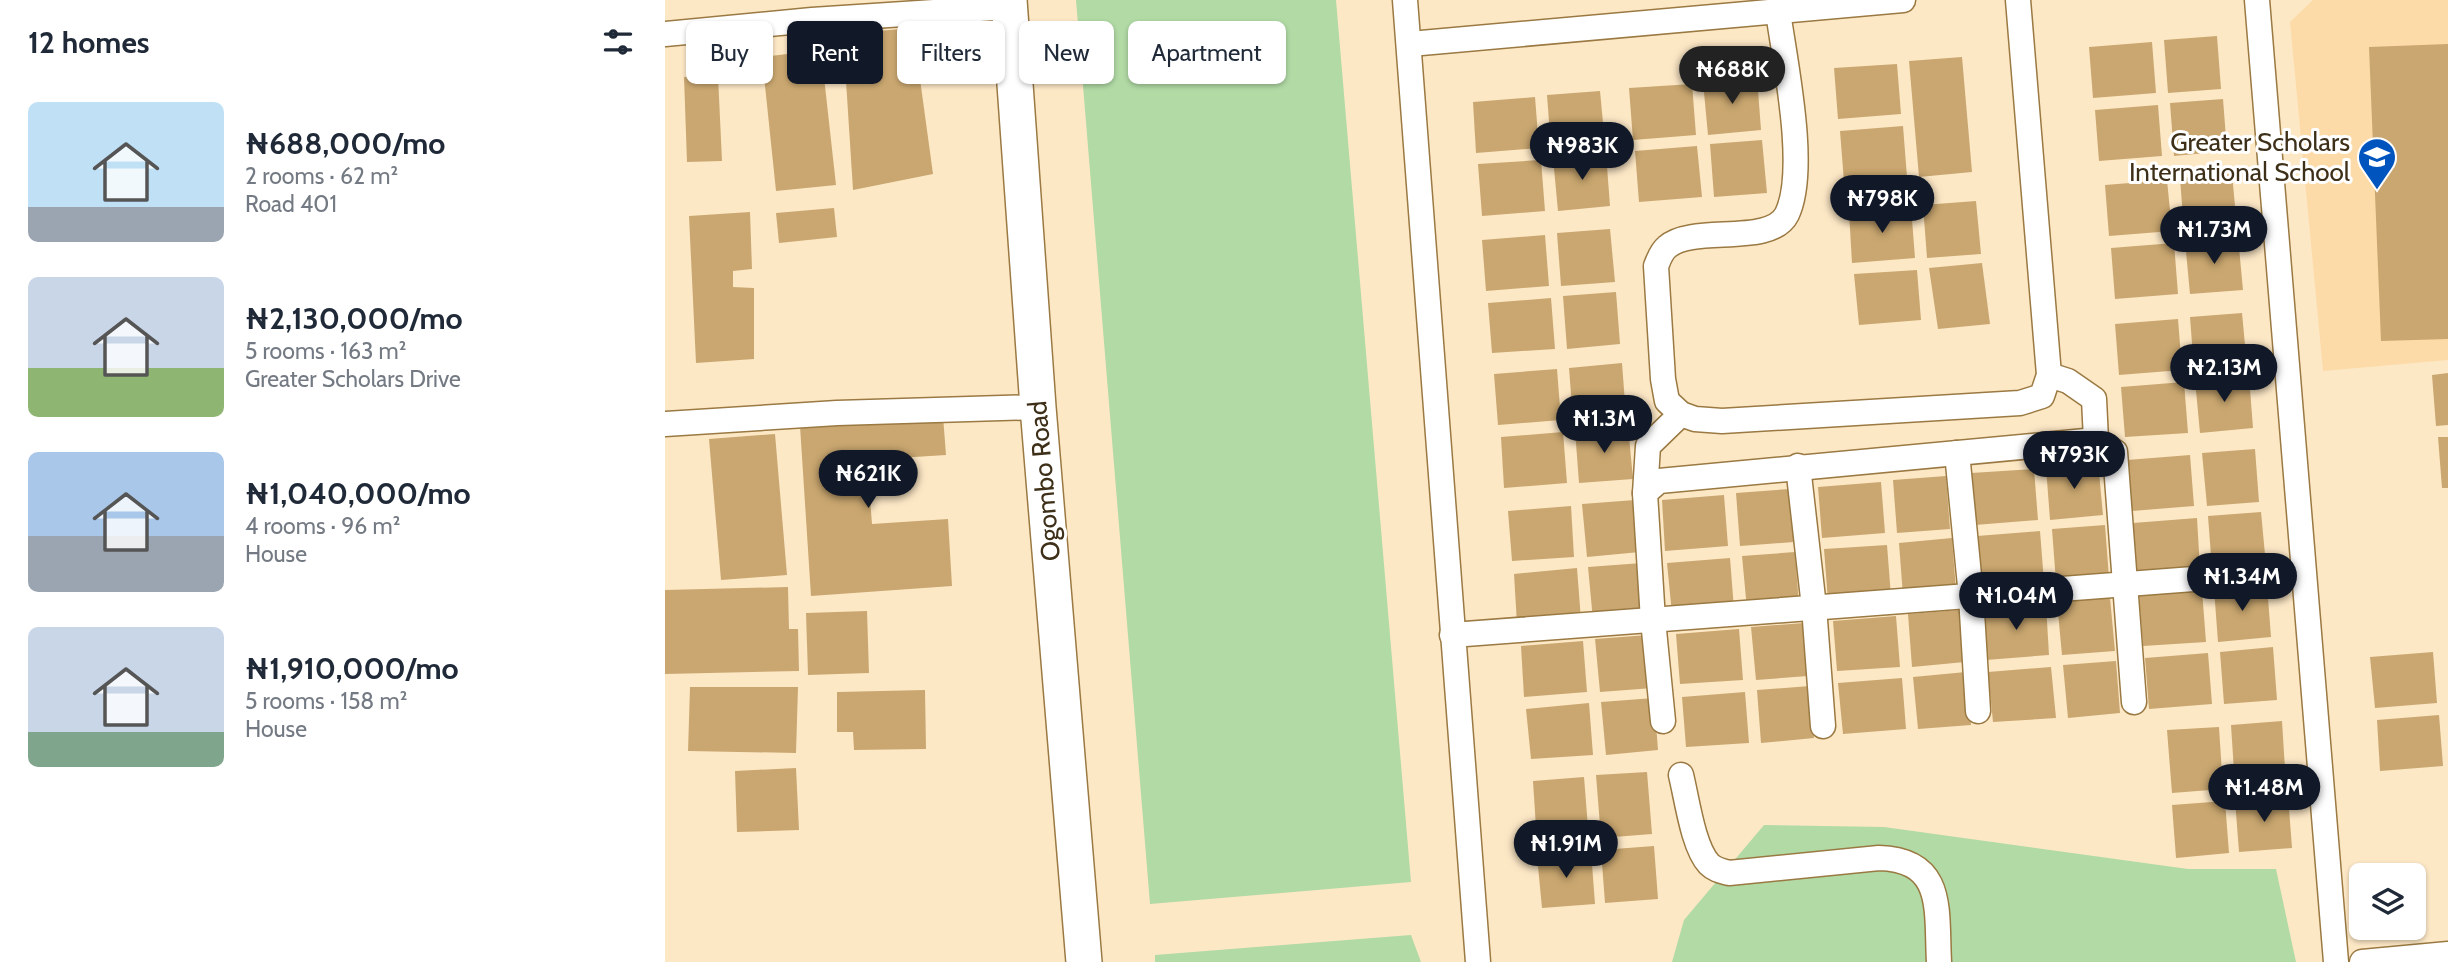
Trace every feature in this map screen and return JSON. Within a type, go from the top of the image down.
[{"type":"main road","name":"Ogombo Road","points":[[1010,4],[1038,407],[1084,962]]},
{"type":"street","points":[[1405,0],[1478,962]]},
{"type":"street","points":[[1410,44],[1654,10],[1778,12],[1903,0]]},
{"type":"street","points":[[1778,12],[1797,155],[1793,196],[1786,216],[1778,225],[1761,230],[1682,239],[1668,245],[1661,253],[1656,266],[1663,379],[1667,401],[1681,414],[1695,419],[1722,421],[2020,402],[2042,396],[2049,375],[2018,0]]},
{"type":"street","points":[[2257,0],[2336,962]]},
{"type":"street","points":[[665,34],[1010,4]]},
{"type":"street","points":[[2049,375],[2068,381],[2094,399],[2096,439]]},
{"type":"street","points":[[665,424],[837,413],[1038,407]]},
{"type":"street","points":[[1663,721],[1645,493],[1648,446],[1681,414]]},
{"type":"street","points":[[1645,493],[1660,481],[2096,439],[2115,452],[2134,702]]},
{"type":"street","points":[[1957,453],[1971,596],[1978,711]]},
{"type":"street","points":[[1798,466],[1814,607],[1823,726]]},
{"type":"street","points":[[1452,635],[2233,576]]},
{"type":"street","points":[[1681,775],[1697,842],[1710,865],[1718,870],[1729,873],[1879,858],[1896,859],[1919,868],[1931,885],[1936,908],[1939,962]]},
{"type":"street","points":[[2362,962],[2448,954]]},
{"type":"shaded area","name":"Greater Scholars International School","points":[[2313,0],[2448,0],[2448,360],[2323,371],[2290,22]]},
{"type":"green space","points":[[1076,0],[1336,0],[1411,882],[1150,904],[1083,84],[1114,84],[1114,21],[1078,21]]},
{"type":"green space","points":[[1764,825],[1884,827],[2188,869],[2276,869],[2296,962],[1672,962],[1684,920]]},
{"type":"green space","points":[[1411,935],[1421,962],[1155,962],[1155,955]]},
{"type":"building","points":[[897,29],[897,84],[921,84],[933,174],[853,190],[846,84],[883,84],[883,31]]},
{"type":"building","points":[[2217,36],[2221,89],[2168,93],[2164,40]]},
{"type":"building","points":[[2152,42],[2156,93],[2093,98],[2089,47]]},
{"type":"building","points":[[2448,44],[2448,339],[2381,341],[2369,47]]},
{"type":"building","points":[[787,54],[787,84],[825,84],[836,185],[776,191],[765,84],[773,84],[773,56]]},
{"type":"building","points":[[1962,57],[1972,172],[1919,177],[1909,61]]},
{"type":"building","points":[[1897,64],[1901,114],[1838,119],[1834,68]]},
{"type":"building","points":[[684,77],[686,84],[718,84],[722,161],[687,162]]},
{"type":"building","points":[[1757,77],[1761,130],[1708,135],[1703,82]]},
{"type":"building","points":[[1692,84],[1696,135],[1633,140],[1629,88]]},
{"type":"building","points":[[1600,91],[1605,144],[1551,148],[1547,95]]},
{"type":"building","points":[[1535,97],[1539,148],[1476,153],[1473,102]]},
{"type":"building","points":[[2223,99],[2227,151],[2174,156],[2170,103]]},
{"type":"building","points":[[2158,105],[2162,156],[2099,161],[2095,110]]},
{"type":"building","points":[[1903,126],[1907,177],[1844,182],[1840,131]]},
{"type":"building","points":[[1762,140],[1767,193],[1714,197],[1710,144]]},
{"type":"building","points":[[1697,146],[1702,197],[1639,202],[1635,151]]},
{"type":"building","points":[[1606,153],[1610,206],[1558,211],[1553,158]]},
{"type":"building","points":[[1541,160],[1545,211],[1482,216],[1478,164]]},
{"type":"building","points":[[2232,174],[2237,227],[2184,231],[2180,178]]},
{"type":"building","points":[[2167,180],[2172,231],[2109,236],[2105,185]]},
{"type":"building","points":[[1976,201],[1981,254],[1927,258],[1923,205]]},
{"type":"building","points":[[1911,207],[1915,258],[1852,263],[1849,212]]},
{"type":"building","points":[[834,208],[837,237],[779,243],[776,213]]},
{"type":"building","points":[[750,212],[752,269],[733,271],[733,287],[754,288],[754,359],[696,363],[689,216]]},
{"type":"building","points":[[1610,229],[1615,282],[1561,286],[1557,233]]},
{"type":"building","points":[[1545,235],[1549,286],[1486,291],[1482,240]]},
{"type":"building","points":[[2238,237],[2243,290],[2190,294],[2185,241]]},
{"type":"building","points":[[2174,243],[2178,294],[2115,299],[2111,248]]},
{"type":"building","points":[[1982,263],[1990,324],[1938,329],[1929,268]]},
{"type":"building","points":[[1917,270],[1921,320],[1859,325],[1854,274]]},
{"type":"building","points":[[1616,292],[1620,344],[1567,349],[1563,296]]},
{"type":"building","points":[[1551,298],[1555,349],[1492,353],[1488,303]]},
{"type":"building","points":[[2242,313],[2247,366],[2194,370],[2190,317]]},
{"type":"building","points":[[2178,319],[2182,370],[2119,375],[2115,324]]},
{"type":"building","points":[[1622,363],[1626,416],[1573,420],[1569,368]]},
{"type":"building","points":[[1557,369],[1561,420],[1498,425],[1494,374]]},
{"type":"building","points":[[2448,373],[2448,425],[2436,426],[2432,375]]},
{"type":"building","points":[[2249,376],[2253,428],[2200,433],[2195,380]]},
{"type":"building","points":[[2184,382],[2188,433],[2125,437],[2121,387]]},
{"type":"building","points":[[943,416],[946,455],[867,460],[872,524],[948,519],[952,586],[811,596],[800,426]]},
{"type":"building","points":[[1628,426],[1633,479],[1579,483],[1575,430]]},
{"type":"building","points":[[1563,432],[1567,483],[1504,488],[1501,437]]},
{"type":"building","points":[[775,434],[787,575],[721,580],[709,439]]},
{"type":"building","points":[[2438,437],[2448,437],[2448,488],[2442,488]]},
{"type":"building","points":[[2255,449],[2259,502],[2207,506],[2202,453]]},
{"type":"building","points":[[2190,455],[2194,506],[2132,511],[2127,460]]},
{"type":"building","points":[[2098,462],[2103,515],[2050,520],[2046,467]]},
{"type":"building","points":[[2034,469],[2038,520],[1975,525],[1971,473]]},
{"type":"building","points":[[1946,476],[1950,529],[1897,533],[1893,480]]},
{"type":"building","points":[[1881,482],[1885,533],[1822,538],[1818,487]]},
{"type":"building","points":[[1789,489],[1794,542],[1740,546],[1736,493]]},
{"type":"building","points":[[1724,495],[1728,546],[1665,551],[1662,500]]},
{"type":"building","points":[[1635,500],[1640,552],[1587,557],[1582,504]]},
{"type":"building","points":[[1571,506],[1574,557],[1512,561],[1508,511]]},
{"type":"building","points":[[2261,512],[2266,565],[2212,569],[2208,516]]},
{"type":"building","points":[[2197,518],[2200,569],[2137,574],[2133,523]]},
{"type":"building","points":[[2105,525],[2109,578],[2056,582],[2052,529]]},
{"type":"building","points":[[2040,531],[2044,582],[1981,587],[1977,536]]},
{"type":"building","points":[[1952,538],[1956,591],[1903,596],[1899,543]]},
{"type":"building","points":[[1887,545],[1891,596],[1828,601],[1824,549]]},
{"type":"building","points":[[1795,552],[1799,605],[1747,609],[1742,556]]},
{"type":"building","points":[[1730,558],[1734,609],[1672,614],[1667,563]]},
{"type":"building","points":[[1642,563],[1646,615],[1593,620],[1588,567]]},
{"type":"building","points":[[1577,568],[1581,620],[1517,624],[1514,574]]},
{"type":"building","points":[[2267,585],[2271,637],[2218,642],[2214,589]]},
{"type":"building","points":[[788,587],[789,629],[798,629],[799,671],[665,674],[665,590]]},
{"type":"building","points":[[2202,590],[2206,642],[2143,646],[2139,596]]},
{"type":"building","points":[[2110,598],[2115,651],[2062,655],[2057,602]]},
{"type":"building","points":[[2046,604],[2049,655],[1986,660],[1983,609]]},
{"type":"building","points":[[1960,610],[1965,662],[1912,667],[1908,614]]},
{"type":"building","points":[[867,611],[869,673],[808,675],[806,613]]},
{"type":"building","points":[[1896,616],[1900,667],[1837,671],[1833,621]]},
{"type":"building","points":[[1804,623],[1808,676],[1756,680],[1751,627]]},
{"type":"building","points":[[1739,629],[1743,680],[1680,684],[1676,634]]},
{"type":"building","points":[[1648,635],[1653,688],[1600,692],[1595,639]]},
{"type":"building","points":[[1583,641],[1587,692],[1524,697],[1521,646]]},
{"type":"building","points":[[2273,647],[2277,700],[2224,704],[2220,652]]},
{"type":"building","points":[[2433,652],[2437,703],[2375,708],[2370,657]]},
{"type":"building","points":[[2208,653],[2212,704],[2149,709],[2145,658]]},
{"type":"building","points":[[2116,661],[2120,713],[2068,718],[2063,665]]},
{"type":"building","points":[[2051,667],[2056,718],[1993,722],[1988,672]]},
{"type":"building","points":[[1966,672],[1971,725],[1918,729],[1913,677]]},
{"type":"building","points":[[1902,678],[1906,729],[1843,734],[1838,683]]},
{"type":"building","points":[[1810,686],[1814,738],[1761,743],[1757,690]]},
{"type":"building","points":[[690,687],[798,687],[796,753],[688,751]]},
{"type":"building","points":[[925,690],[926,749],[854,750],[853,732],[837,732],[837,692]]},
{"type":"building","points":[[1745,692],[1749,743],[1686,747],[1682,697]]},
{"type":"building","points":[[1654,698],[1658,750],[1606,755],[1601,702]]},
{"type":"building","points":[[1589,703],[1593,755],[1531,759],[1526,709]]},
{"type":"building","points":[[2439,715],[2443,766],[2380,771],[2377,720]]},
{"type":"building","points":[[2282,721],[2286,784],[2235,787],[2231,725]]},
{"type":"building","points":[[2219,727],[2223,789],[2172,793],[2167,730]]},
{"type":"building","points":[[796,768],[799,830],[737,832],[735,771]]},
{"type":"building","points":[[1647,772],[1652,834],[1601,838],[1596,775]]},
{"type":"building","points":[[1584,777],[1589,840],[1537,843],[1533,781]]},
{"type":"building","points":[[2288,795],[2292,848],[2239,852],[2235,800]]},
{"type":"building","points":[[2225,801],[2229,853],[2176,858],[2172,805]]},
{"type":"building","points":[[1654,846],[1658,899],[1605,903],[1601,850]]},
{"type":"building","points":[[1591,851],[1595,904],[1542,908],[1537,856]]},
{"type":"place","name":"Greater Scholars International School","points":[[2377,191]]}]
